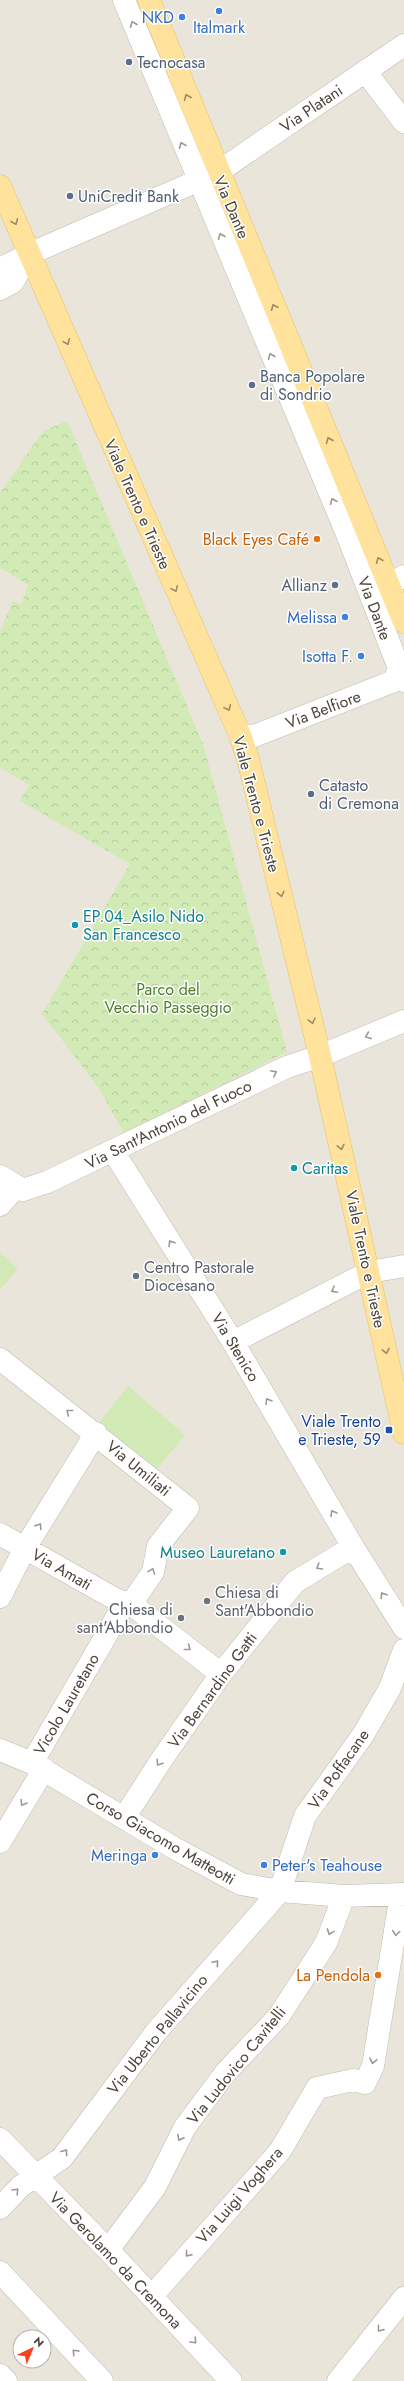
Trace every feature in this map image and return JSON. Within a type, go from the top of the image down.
[{"type":"main road","name":"Via Dante","points":[[149,0],[218,172],[353,497],[397,580],[404,622]]},
{"type":"main road","name":"Viale Trento e Trieste","points":[[0,186],[240,735],[248,759],[320,1056],[404,1433]]},
{"type":"street","name":"Via Dante","points":[[124,0],[197,181],[347,534],[402,675]]},
{"type":"street","name":"Via Platani","points":[[0,269],[29,254],[218,172],[404,46]]},
{"type":"street","points":[[365,72],[404,122]]},
{"type":"street","points":[[0,289],[12,282],[29,254]]},
{"type":"street","points":[[289,397],[318,413]]},
{"type":"street","points":[[347,534],[353,497]]},
{"type":"street","name":"Via Belfiore","points":[[240,735],[254,736],[394,681],[402,675]]},
{"type":"street","name":"Via Belfiore","points":[[248,759],[260,746],[397,692],[404,695]]},
{"type":"street","name":"Via Sant'Antonio del Fuoco","points":[[8,1181],[23,1190],[29,1188],[112,1151],[287,1067],[320,1056],[404,1022]]},
{"type":"street","name":"Via Stenico","points":[[112,1151],[233,1342],[353,1547]]},
{"type":"street","points":[[0,1206],[8,1181]]},
{"type":"street","points":[[233,1342],[368,1272],[404,1266]]},
{"type":"street","name":"Via Umiliati","points":[[0,1359],[96,1433],[188,1508],[158,1546],[153,1572],[128,1604]]},
{"type":"street","points":[[0,1597],[25,1548],[96,1433]]},
{"type":"street","name":"Via Amati","points":[[0,1534],[128,1604],[222,1674]]},
{"type":"street","points":[[353,1547],[404,1628]]},
{"type":"street","name":"Via Bernardino Gatti","points":[[124,1818],[162,1759],[222,1674],[295,1582],[353,1547]]},
{"type":"street","name":"Vicolo Lauretano","points":[[0,1842],[38,1766],[128,1604]]},
{"type":"street","name":"Via Poffacane","points":[[280,1891],[305,1816],[363,1735],[390,1688],[404,1650]]},
{"type":"street","name":"Corso Giacomo Matteotti","points":[[0,1750],[38,1766],[124,1818],[241,1884],[280,1891],[344,1896],[402,1894]]},
{"type":"street","name":"Via Uberto Pallavicino","points":[[0,2208],[21,2186],[62,2158],[156,2032],[280,1891]]},
{"type":"street","name":"Via Luigi Voghera","points":[[152,2296],[280,2151],[317,2088],[353,2080],[365,2083],[372,2066],[402,1894]]},
{"type":"street","name":"Via Ludovico Cavitelli","points":[[108,2250],[155,2187],[185,2127],[226,2072],[279,2016],[326,1943],[344,1896]]},
{"type":"street","name":"Via Gerolamo da Cremona","points":[[0,2140],[108,2250],[231,2381]]},
{"type":"street","points":[[0,2272],[102,2381]]},
{"type":"street","points":[[338,2381],[404,2298]]},
{"type":"street","points":[[0,2375],[6,2381]]},
{"type":"shaded area","points":[[0,0],[404,0],[404,2381],[0,2381]]},
{"type":"green space","name":"Parco del Vecchio Passeggio","points":[[67,421],[203,744],[287,1052],[124,1133],[98,1087],[42,1014],[130,864],[20,801],[29,785],[0,768],[0,631],[13,601],[21,605],[28,585],[0,568],[0,493],[43,431]]},
{"type":"green space","points":[[0,1252],[18,1269],[0,1290]]},
{"type":"green space","points":[[128,1386],[185,1435],[154,1472],[97,1425]]},
{"type":"place","name":"Italmark","points":[[219,11]]},
{"type":"place","name":"NKD","points":[[182,17]]},
{"type":"place","name":"Tecnocasa","points":[[129,62]]},
{"type":"place","name":"UniCredit Bank","points":[[70,196]]},
{"type":"place","name":"Banca Popolare di Sondrio","points":[[252,385]]},
{"type":"place","name":"Black Eyes Café","points":[[317,539]]},
{"type":"place","name":"Allianz","points":[[335,585]]},
{"type":"place","name":"Melissa","points":[[345,617]]},
{"type":"place","name":"Isotta F.","points":[[361,656]]},
{"type":"place","name":"Catasto di Cremona","points":[[311,794]]},
{"type":"place","name":"EP.04_Asilo Nido San Francesco","points":[[75,925]]},
{"type":"place","name":"Caritas","points":[[294,1168]]},
{"type":"place","name":"Centro Pastorale Diocesano","points":[[136,1276]]},
{"type":"place","name":"Viale Trento e Trieste, 59","points":[[389,1430]]},
{"type":"place","name":"Museo Lauretano","points":[[283,1552]]},
{"type":"place","name":"Chiesa di Sant'Abbondio","points":[[207,1601]]},
{"type":"place","name":"Chiesa di sant'Abbondio","points":[[181,1618]]},
{"type":"place","name":"Meringa","points":[[155,1855]]},
{"type":"place","name":"Peter's Teahouse","points":[[264,1865]]},
{"type":"place","name":"La Pendola","points":[[378,1975]]}]
